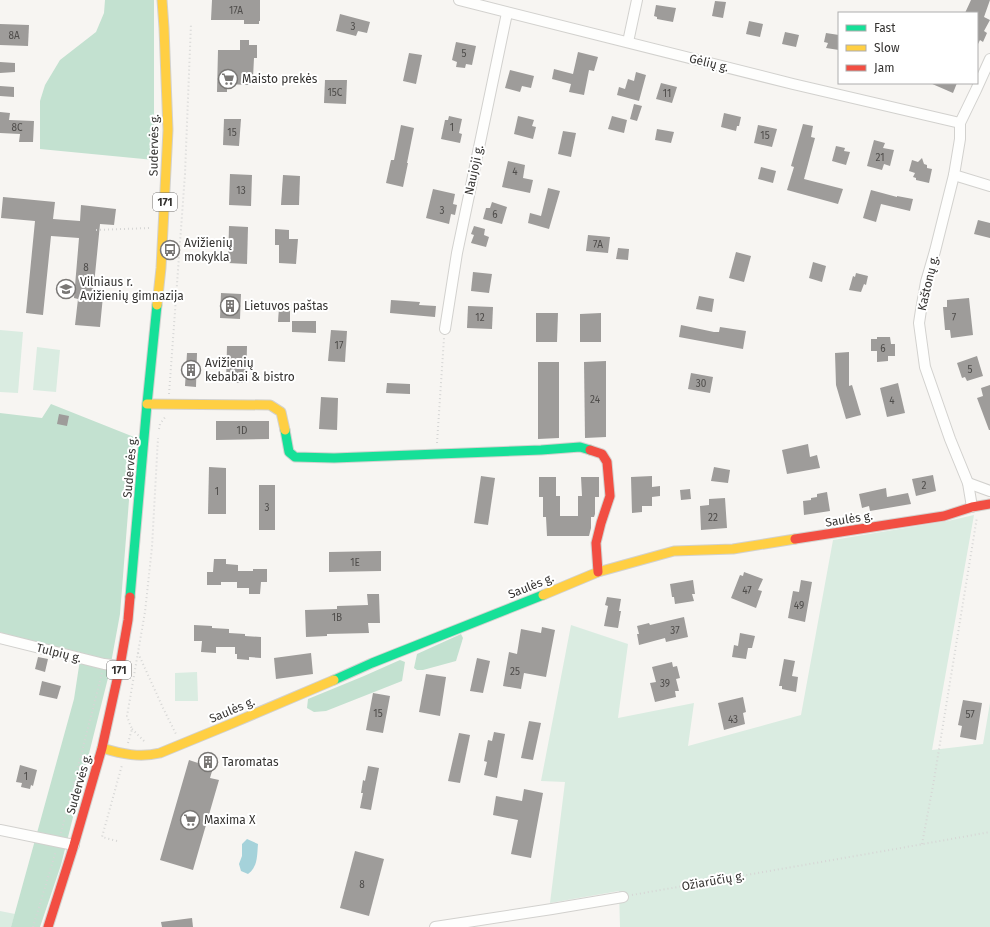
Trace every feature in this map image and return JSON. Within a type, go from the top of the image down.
[{"type":"street","name":"Sudervės g.","points":[[48,927],[102,748],[120,666],[130,606],[147,404],[161,268],[168,130],[162,0]]},
{"type":"street","name":"Gėlių g.","points":[[459,0],[785,82],[960,123]]},
{"type":"street","points":[[628,42],[637,0]]},
{"type":"street","name":"Naujoji g.","points":[[445,329],[456,253],[508,13]]},
{"type":"street","name":"Kaštonų g.","points":[[972,507],[968,483],[950,439],[925,367],[919,323],[926,282],[954,175],[960,139],[960,123],[990,59]]},
{"type":"street","points":[[954,175],[990,186]]},
{"type":"street","points":[[147,404],[270,405],[281,412],[289,452],[295,457],[334,458],[580,447],[602,454],[608,462],[610,496],[596,543],[598,572]]},
{"type":"street","points":[[968,483],[990,491]]},
{"type":"street","name":"Saulės g.","points":[[102,748],[137,756],[150,756],[160,753],[372,663],[598,572],[674,551],[733,549],[944,516],[972,507],[990,504]]},
{"type":"street","name":"Tulpių g.","points":[[0,638],[104,664],[120,666]]},
{"type":"street","points":[[0,830],[74,844]]},
{"type":"street","points":[[435,927],[623,897]]},
{"type":"path","points":[[96,230],[163,227]]},
{"type":"path","points":[[436,454],[445,329]]},
{"type":"path","points":[[922,844],[934,780],[977,517],[972,507]]},
{"type":"path","points":[[138,652],[181,744]]},
{"type":"path","points":[[33,927],[59,841],[104,664]]},
{"type":"path","points":[[132,730],[146,744]]},
{"type":"path","name":"Ožiarūčių g.","points":[[623,897],[990,832]]},
{"type":"green space","points":[[105,0],[154,0],[154,160],[40,149],[40,101],[45,85],[60,60],[96,32],[104,13]]},
{"type":"green space","points":[[0,330],[23,332],[18,393],[0,392]]},
{"type":"green space","points":[[37,347],[60,350],[56,392],[33,390]]},
{"type":"green space","points":[[51,404],[134,437],[120,614],[109,674],[61,865],[40,927],[11,927],[74,699],[81,653],[22,641],[0,632],[0,413],[42,418]]},
{"type":"green space","points":[[974,515],[932,750],[983,744],[990,703],[990,927],[620,927],[619,891],[550,903],[565,782],[541,781],[571,625],[628,644],[618,718],[694,703],[688,746],[801,715],[833,540],[948,521]]},
{"type":"green space","points":[[461,634],[463,638],[456,661],[423,670],[417,670],[414,668],[417,654]]},
{"type":"green space","points":[[400,660],[405,662],[402,681],[326,711],[314,712],[307,708],[308,699]]},
{"type":"green space","points":[[197,672],[198,701],[175,701],[175,673]]},
{"type":"green space","points":[[0,911],[15,914],[11,927],[0,927]]},
{"type":"water","points":[[247,839],[258,844],[254,868],[248,874],[241,871],[239,864],[242,856],[242,844]]},
{"type":"building","points":[[212,0],[260,0],[259,24],[244,24],[244,20],[211,20]]},
{"type":"building","points":[[971,0],[990,0],[984,17],[990,20],[984,31],[987,33],[983,42],[980,40],[978,44],[978,12],[965,12]]},
{"type":"building","points":[[715,1],[726,2],[723,18],[712,16]]},
{"type":"building","points":[[656,5],[676,8],[673,22],[657,19],[657,17],[654,16]]},
{"type":"building","points":[[340,14],[370,22],[367,33],[358,31],[356,36],[336,31]]},
{"type":"building","points":[[749,21],[763,24],[760,37],[746,34]]},
{"type":"building","points":[[0,24],[29,25],[28,46],[0,45]]},
{"type":"building","points":[[785,32],[799,35],[796,47],[782,44]]},
{"type":"building","points":[[826,33],[838,35],[838,50],[826,48],[828,43],[824,42]]},
{"type":"building","points":[[240,40],[249,40],[249,45],[257,45],[257,58],[254,58],[253,78],[249,78],[249,85],[227,84],[227,92],[217,92],[218,50],[240,50]]},
{"type":"building","points":[[456,42],[476,46],[472,65],[466,64],[465,68],[456,67],[457,62],[452,60]]},
{"type":"building","points":[[578,52],[598,57],[594,71],[589,70],[584,95],[569,92],[571,84],[552,79],[554,69],[573,74]]},
{"type":"building","points":[[409,53],[422,55],[416,84],[403,81]]},
{"type":"building","points":[[0,62],[15,63],[15,72],[0,73]]},
{"type":"building","points":[[510,70],[534,76],[531,88],[522,86],[520,92],[505,88]]},
{"type":"building","points":[[636,72],[646,75],[639,101],[617,95],[619,87],[625,89],[628,79],[634,81]]},
{"type":"building","points":[[325,80],[347,80],[346,104],[324,103]]},
{"type":"building","points":[[661,83],[677,87],[672,103],[656,99]]},
{"type":"building","points":[[932,84],[957,84],[953,93]]},
{"type":"building","points":[[0,86],[14,87],[14,97],[0,96]]},
{"type":"building","points":[[634,104],[642,106],[637,121],[630,119]]},
{"type":"building","points":[[0,112],[10,113],[9,120],[34,121],[33,142],[19,142],[20,134],[0,133]]},
{"type":"building","points":[[724,113],[741,117],[736,131],[721,127]]},
{"type":"building","points":[[449,116],[462,119],[459,133],[462,134],[460,143],[441,139],[445,120],[448,120]]},
{"type":"building","points":[[518,116],[534,120],[532,126],[536,127],[533,139],[514,134]]},
{"type":"building","points":[[612,116],[627,120],[624,133],[608,129]]},
{"type":"building","points":[[224,119],[241,119],[239,146],[223,145]]},
{"type":"building","points":[[803,124],[813,126],[811,137],[815,138],[804,179],[843,189],[838,204],[787,190],[794,167],[791,166]]},
{"type":"building","points":[[401,125],[414,128],[403,187],[386,183],[391,160],[394,160]]},
{"type":"building","points":[[758,125],[777,129],[772,147],[754,143]]},
{"type":"building","points":[[657,129],[674,132],[671,143],[655,140]]},
{"type":"building","points":[[563,131],[576,133],[571,157],[558,154]]},
{"type":"building","points":[[874,140],[885,143],[883,148],[894,150],[890,166],[884,164],[882,170],[867,166]]},
{"type":"building","points":[[836,146],[845,148],[844,151],[850,152],[846,165],[832,161]]},
{"type":"building","points":[[922,158],[924,164],[927,165],[927,168],[932,169],[929,183],[916,180],[916,178],[913,177],[915,173],[909,171],[912,160],[918,162]]},
{"type":"building","points":[[508,161],[525,165],[523,178],[533,180],[530,193],[502,187]]},
{"type":"building","points":[[761,167],[776,171],[773,183],[758,179]]},
{"type":"building","points":[[230,174],[252,175],[251,206],[229,205]]},
{"type":"building","points":[[283,175],[300,176],[299,205],[281,205]]},
{"type":"building","points":[[548,188],[560,191],[549,229],[528,223],[530,213],[541,216]]},
{"type":"building","points":[[433,189],[455,194],[453,204],[457,205],[455,215],[451,214],[449,224],[426,218]]},
{"type":"building","points":[[871,190],[897,197],[913,199],[910,211],[881,204],[876,222],[863,218]]},
{"type":"building","points":[[3,197],[55,202],[53,219],[80,221],[81,205],[116,209],[114,225],[100,224],[93,295],[103,296],[100,327],[75,325],[78,299],[74,298],[79,238],[51,236],[43,315],[26,313],[35,221],[1,218]]},
{"type":"building","points":[[492,202],[507,207],[502,224],[483,219],[486,208],[490,208]]},
{"type":"building","points":[[978,220],[990,223],[990,238],[974,234]]},
{"type":"building","points":[[229,226],[248,227],[247,264],[228,263]]},
{"type":"building","points":[[474,226],[485,229],[484,235],[489,237],[486,247],[471,243],[474,235],[471,234]]},
{"type":"building","points":[[275,229],[289,230],[289,239],[298,239],[296,264],[279,263],[279,245],[275,245]]},
{"type":"building","points":[[588,235],[610,237],[608,253],[586,251]]},
{"type":"building","points":[[618,248],[629,249],[628,260],[616,259]]},
{"type":"building","points":[[736,252],[751,256],[744,282],[729,278]]},
{"type":"building","points":[[813,262],[826,266],[822,282],[809,278]]},
{"type":"building","points":[[473,272],[492,274],[489,293],[471,291]]},
{"type":"building","points":[[856,273],[868,276],[866,285],[864,284],[861,292],[849,290],[853,276],[855,277]]},
{"type":"building","name":"Lietuvos paštas","points":[[221,293],[241,294],[240,319],[220,318]]},
{"type":"building","points":[[699,296],[714,299],[712,312],[696,309]]},
{"type":"building","points":[[969,298],[973,335],[951,338],[950,330],[945,330],[943,307],[947,307],[947,300]]},
{"type":"building","points":[[391,300],[420,302],[419,305],[436,306],[435,317],[390,313]]},
{"type":"building","points":[[468,306],[493,307],[492,329],[467,328]]},
{"type":"building","points":[[279,307],[290,307],[290,322],[278,322]]},
{"type":"building","points":[[536,313],[558,313],[557,342],[536,342]]},
{"type":"building","points":[[601,313],[601,342],[580,342],[580,314]]},
{"type":"building","points":[[292,321],[316,321],[316,333],[292,332]]},
{"type":"building","points":[[681,325],[714,332],[719,332],[720,327],[746,331],[743,349],[679,337]]},
{"type":"building","points":[[331,330],[347,331],[345,362],[328,361]]},
{"type":"building","points":[[877,337],[890,337],[891,344],[895,344],[895,356],[888,356],[888,361],[877,362],[877,351],[871,351],[871,339],[877,339]]},
{"type":"building","points":[[227,346],[247,346],[246,383],[226,383]]},
{"type":"building","points":[[849,352],[849,386],[852,385],[861,415],[846,419],[836,385],[835,353]]},
{"type":"building","name":"Avižienių kebabai & bistro","points":[[187,353],[197,353],[196,387],[185,386]]},
{"type":"building","points":[[977,356],[983,376],[967,381],[965,377],[962,378],[957,363]]},
{"type":"building","points":[[606,361],[606,437],[585,438],[584,362]]},
{"type":"building","points":[[538,362],[559,362],[559,438],[538,439]]},
{"type":"building","points":[[691,373],[713,377],[710,393],[688,389]]},
{"type":"building","points":[[387,383],[410,384],[410,394],[386,393]]},
{"type":"building","points":[[898,383],[905,413],[887,417],[880,388]]},
{"type":"building","points":[[990,385],[989,430],[977,398],[983,396],[981,388]]},
{"type":"building","points":[[321,397],[338,398],[337,430],[319,429]]},
{"type":"building","points":[[59,414],[69,416],[67,426],[57,424]]},
{"type":"building","points":[[216,421],[269,421],[269,439],[216,440]]},
{"type":"building","points":[[808,444],[810,457],[817,455],[820,468],[787,474],[782,450]]},
{"type":"building","points":[[209,467],[226,468],[226,514],[208,514]]},
{"type":"building","points":[[714,467],[730,470],[728,483],[711,481]]},
{"type":"building","points":[[933,475],[936,491],[916,496],[912,479]]},
{"type":"building","points":[[481,476],[495,478],[488,525],[474,523]]},
{"type":"building","points":[[652,476],[652,487],[660,486],[660,496],[652,497],[652,506],[642,506],[642,512],[632,513],[631,477]]},
{"type":"building","points":[[539,477],[556,477],[556,496],[560,496],[560,516],[578,516],[578,496],[582,496],[581,477],[599,477],[599,497],[595,497],[595,514],[594,517],[591,517],[589,536],[547,536],[546,517],[543,517],[543,497],[539,497]]},
{"type":"building","points":[[259,485],[275,485],[275,530],[259,530]]},
{"type":"building","points":[[886,488],[887,497],[908,493],[911,504],[870,511],[869,506],[862,508],[859,494]]},
{"type":"building","points":[[690,489],[691,499],[681,500],[680,490]]},
{"type":"building","points":[[827,492],[830,511],[804,515],[803,501],[811,500],[811,498],[817,497],[817,494]]},
{"type":"building","points":[[725,498],[727,528],[701,530],[700,506],[709,505],[709,499]]},
{"type":"building","points":[[381,551],[381,571],[329,572],[329,552]]},
{"type":"building","points":[[214,559],[226,559],[226,564],[238,565],[238,571],[267,569],[267,582],[261,582],[260,594],[249,594],[249,588],[237,588],[237,582],[221,582],[221,585],[207,585],[207,572],[213,572]]},
{"type":"building","points":[[744,572],[763,579],[758,590],[762,591],[756,608],[731,598],[740,575],[743,576]]},
{"type":"building","points":[[693,580],[695,594],[692,594],[694,601],[675,604],[674,597],[672,597],[670,584]]},
{"type":"building","points":[[801,580],[812,582],[805,622],[788,618],[793,591],[799,592]]},
{"type":"building","points":[[367,594],[379,594],[380,623],[368,623],[369,633],[327,634],[327,636],[306,637],[305,610],[337,609],[337,606],[368,605]]},
{"type":"building","points":[[607,597],[621,599],[619,611],[621,611],[618,628],[604,626],[608,606],[605,605]]},
{"type":"building","points":[[684,617],[688,637],[666,642],[665,638],[639,645],[637,626],[649,623],[650,625]]},
{"type":"building","points":[[194,625],[229,629],[229,633],[261,637],[261,658],[249,657],[249,660],[237,659],[235,647],[216,647],[216,653],[201,652],[202,641],[194,641]]},
{"type":"building","points":[[542,627],[555,630],[546,677],[524,673],[521,689],[503,686],[509,652],[517,654],[521,629],[541,633]]},
{"type":"building","points":[[740,633],[755,636],[752,648],[748,648],[746,659],[732,657],[734,645],[738,646]]},
{"type":"building","points":[[311,653],[313,674],[276,679],[274,658]]},
{"type":"building","points":[[38,657],[48,659],[45,672],[35,669]]},
{"type":"building","points":[[477,658],[490,661],[483,693],[470,691]]},
{"type":"building","points":[[784,659],[795,661],[792,676],[798,677],[796,692],[782,689],[782,686],[779,686]]},
{"type":"building","points":[[672,662],[673,667],[677,666],[680,678],[676,679],[679,691],[675,691],[676,697],[655,702],[650,683],[656,682],[652,667]]},
{"type":"building","points":[[426,674],[446,677],[440,716],[419,712]]},
{"type":"building","points":[[42,681],[61,686],[57,699],[39,695]]},
{"type":"building","points":[[373,693],[390,696],[383,733],[366,730]]},
{"type":"building","points":[[743,697],[746,712],[743,713],[745,724],[724,730],[718,703]]},
{"type":"building","points":[[963,700],[982,703],[976,740],[960,737],[962,726],[958,725]]},
{"type":"building","points":[[529,721],[541,723],[533,760],[521,758]]},
{"type":"building","points":[[494,732],[505,734],[497,778],[484,775],[487,762],[484,761],[488,740],[492,741]]},
{"type":"building","points":[[459,733],[470,735],[460,783],[448,781]]},
{"type":"building","name":"Maxima X","points":[[203,757],[215,761],[210,778],[219,780],[193,870],[160,860],[189,760],[201,764]]},
{"type":"building","points":[[20,765],[37,770],[33,786],[31,785],[30,789],[21,787],[22,783],[16,782]]},
{"type":"building","points":[[368,766],[379,768],[371,810],[360,808],[363,793],[361,793],[363,780],[365,781]]},
{"type":"building","points":[[524,789],[543,793],[531,858],[511,854],[518,820],[493,815],[496,796],[522,801]]},
{"type":"building","points":[[355,851],[384,859],[369,916],[340,908]]},
{"type":"building","points":[[192,918],[193,927],[162,927],[161,922]]},
{"type":"traffic: fast","points":[[130,597],[157,305]]},
{"type":"traffic: fast","points":[[285,430],[289,452],[295,457],[334,458],[541,450],[580,447],[590,450]]},
{"type":"traffic: fast","points":[[334,680],[372,663],[543,595]]},
{"type":"traffic: slow","points":[[157,305],[161,268],[168,130],[162,0]]},
{"type":"traffic: slow","points":[[147,404],[270,405],[281,412],[285,430]]},
{"type":"traffic: slow","points":[[543,595],[598,572],[674,551],[733,549],[795,539]]},
{"type":"traffic: slow","points":[[102,748],[131,755],[160,753],[334,680]]},
{"type":"traffic: jam","points":[[590,450],[602,454],[607,462],[610,496],[596,543],[598,572]]},
{"type":"traffic: jam","points":[[795,539],[944,516],[972,507],[990,504]]},
{"type":"traffic: jam","points":[[48,927],[74,845],[102,748],[120,666],[128,620],[130,597]]},
{"type":"place","name":"Maisto prekės","points":[[228,79]]},
{"type":"place","name":"Avižienių mokykla","points":[[170,250]]},
{"type":"place","name":"Vilniaus r. Avižienių gimnazija","points":[[66,289]]},
{"type":"place","name":"Lietuvos paštas","points":[[230,306]]},
{"type":"place","name":"Avižienių kebabai & bistro","points":[[191,370]]},
{"type":"place","name":"Taromatas","points":[[208,762]]},
{"type":"place","name":"Maxima X","points":[[190,820]]}]
